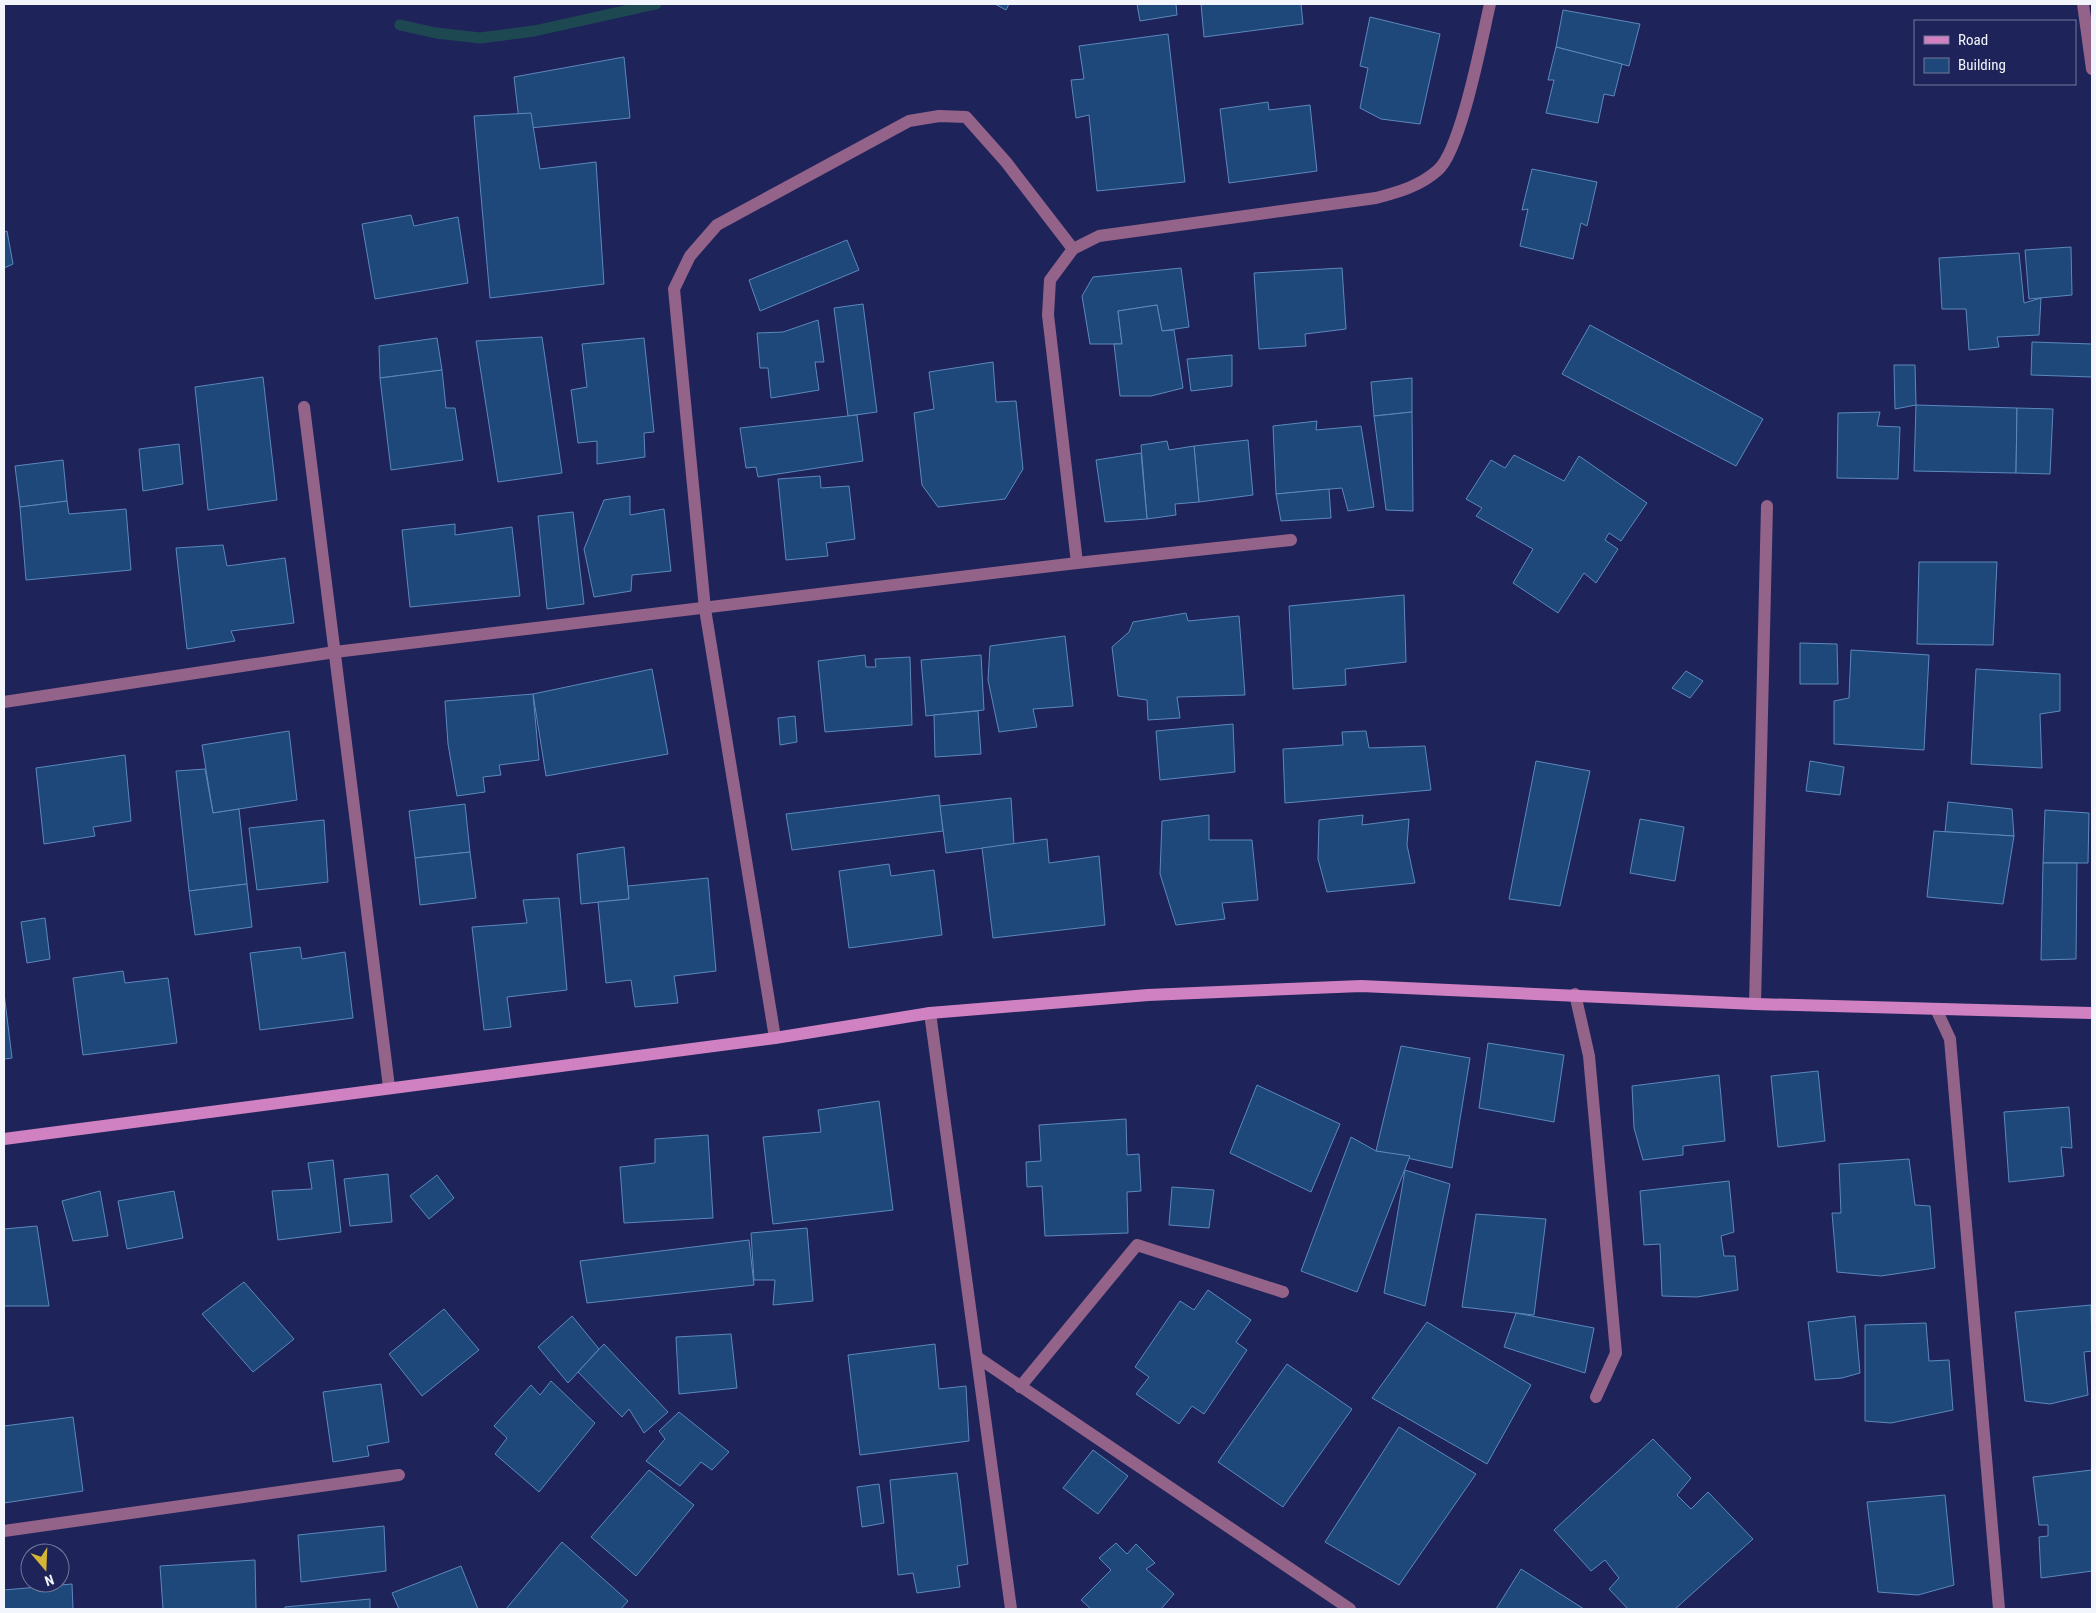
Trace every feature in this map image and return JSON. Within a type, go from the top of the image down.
[{"type":"street","points":[[1077,562],[1048,315],[1050,280],[1073,249],[1099,236],[1376,198],[1414,187],[1440,169],[1456,140],[1490,4]]},
{"type":"street","points":[[2084,4],[2092,69]]},
{"type":"street","points":[[775,1038],[705,609],[674,289],[690,256],[717,225],[909,121],[939,116],[966,117],[1006,162],[1073,249]]},
{"type":"street","points":[[304,407],[389,1087]]},
{"type":"street","points":[[1754,1004],[1767,506]]},
{"type":"street","points":[[4,702],[335,652],[705,609],[1077,562],[1291,540]]},
{"type":"street","points":[[4,1139],[389,1087],[775,1038],[930,1013],[1148,995],[1361,986],[1575,994],[1754,1004],[2092,1013]]},
{"type":"street","points":[[1575,994],[1589,1056],[1616,1354],[1596,1397]]},
{"type":"street","points":[[1936,1009],[1950,1039],[1999,1609]]},
{"type":"street","points":[[930,1013],[1011,1609]]},
{"type":"street","points":[[1020,1387],[1137,1246],[1283,1292]]},
{"type":"street","points":[[977,1357],[1350,1609]]},
{"type":"street","points":[[4,1531],[398,1475]]},
{"type":"building","points":[[995,4],[1009,4],[1006,10]]},
{"type":"building","points":[[1137,4],[1176,4],[1177,15],[1140,21]]},
{"type":"building","points":[[1201,4],[1301,4],[1303,24],[1204,37]]},
{"type":"building","points":[[1563,10],[1640,24],[1629,66],[1556,47]]},
{"type":"building","points":[[1370,17],[1440,34],[1420,124],[1381,119],[1360,108],[1368,68],[1360,66]]},
{"type":"building","points":[[1168,34],[1185,182],[1097,191],[1089,115],[1076,118],[1071,80],[1084,79],[1079,46]]},
{"type":"building","points":[[1556,47],[1622,64],[1614,96],[1604,94],[1598,123],[1546,113],[1554,80],[1548,80]]},
{"type":"building","points":[[624,57],[630,118],[520,129],[514,77]]},
{"type":"building","points":[[1268,102],[1269,110],[1310,105],[1317,171],[1229,183],[1220,109]]},
{"type":"building","points":[[531,113],[540,169],[596,162],[604,284],[490,298],[474,116]]},
{"type":"building","points":[[1532,169],[1597,182],[1587,226],[1581,223],[1573,259],[1520,246],[1528,209],[1522,210]]},
{"type":"building","points":[[411,215],[414,226],[458,217],[468,283],[375,299],[362,224]]},
{"type":"building","points":[[7,231],[13,264],[4,268],[4,232]]},
{"type":"building","points":[[847,240],[859,270],[760,311],[749,280]]},
{"type":"building","points":[[2071,247],[2072,295],[2029,299],[2025,250]]},
{"type":"building","points":[[2019,253],[2024,303],[2041,298],[2039,335],[1997,337],[1999,347],[1969,350],[1966,309],[1942,309],[1939,258]]},
{"type":"building","points":[[1181,268],[1189,327],[1162,331],[1157,305],[1118,311],[1122,344],[1090,344],[1082,296],[1093,277]]},
{"type":"building","points":[[1342,268],[1346,329],[1305,334],[1306,346],[1259,349],[1254,273]]},
{"type":"building","points":[[863,304],[877,412],[848,416],[834,308]]},
{"type":"building","points":[[1157,305],[1162,331],[1174,330],[1183,388],[1151,396],[1120,396],[1114,344],[1122,344],[1118,311]]},
{"type":"building","points":[[818,320],[824,362],[815,362],[819,390],[771,398],[768,368],[760,368],[757,333],[783,332]]},
{"type":"building","points":[[1590,325],[1763,419],[1736,466],[1562,374]]},
{"type":"building","points":[[542,337],[562,473],[498,482],[476,341]]},
{"type":"building","points":[[437,338],[442,370],[380,378],[379,346]]},
{"type":"building","points":[[644,338],[654,432],[644,433],[645,457],[597,464],[597,441],[578,443],[571,390],[587,387],[582,344]]},
{"type":"building","points":[[2032,342],[2092,344],[2092,377],[2031,375]]},
{"type":"building","points":[[1232,355],[1232,386],[1191,391],[1187,359]]},
{"type":"building","points":[[993,362],[996,402],[1016,401],[1023,469],[1005,499],[938,507],[922,485],[914,413],[934,409],[929,372]]},
{"type":"building","points":[[1894,365],[1915,365],[1916,405],[1895,409]]},
{"type":"building","points":[[442,370],[446,408],[455,408],[463,460],[391,470],[380,378]]},
{"type":"building","points":[[263,377],[277,500],[208,510],[195,387]]},
{"type":"building","points":[[1412,378],[1412,412],[1374,416],[1371,382]]},
{"type":"building","points":[[1916,405],[2017,408],[2016,473],[1914,471]]},
{"type":"building","points":[[2017,408],[2053,409],[2050,474],[2016,473]]},
{"type":"building","points":[[1412,412],[1413,511],[1386,510],[1374,416]]},
{"type":"building","points":[[1880,412],[1877,426],[1900,427],[1898,479],[1837,478],[1838,413]]},
{"type":"building","points":[[857,415],[863,461],[758,477],[756,467],[746,468],[740,428]]},
{"type":"building","points":[[1317,421],[1316,430],[1361,426],[1374,507],[1348,511],[1342,488],[1276,494],[1273,426]]},
{"type":"building","points":[[1248,440],[1253,495],[1199,502],[1194,446]]},
{"type":"building","points":[[1167,441],[1169,450],[1194,446],[1199,502],[1175,504],[1176,515],[1147,519],[1141,445]]},
{"type":"building","points":[[179,444],[183,484],[143,491],[139,449]]},
{"type":"building","points":[[1141,453],[1147,519],[1105,522],[1096,460]]},
{"type":"building","points":[[1514,455],[1564,481],[1579,456],[1647,503],[1621,541],[1609,533],[1605,540],[1618,549],[1596,583],[1584,573],[1558,613],[1513,583],[1533,549],[1476,516],[1482,508],[1466,499],[1491,460],[1505,468]]},
{"type":"building","points":[[63,460],[67,501],[20,507],[15,466]]},
{"type":"building","points":[[820,476],[821,488],[849,486],[855,539],[826,543],[828,556],[786,560],[778,479]]},
{"type":"building","points":[[1329,489],[1331,518],[1281,521],[1276,494]]},
{"type":"building","points":[[630,496],[630,515],[664,509],[671,571],[632,575],[631,591],[594,597],[584,549],[604,500]]},
{"type":"building","points":[[67,501],[69,514],[126,509],[131,570],[26,580],[20,507]]},
{"type":"building","points":[[573,512],[584,604],[547,609],[538,516]]},
{"type":"building","points":[[455,524],[455,535],[512,527],[520,596],[410,607],[402,530]]},
{"type":"building","points":[[223,545],[227,566],[285,558],[294,623],[231,631],[235,641],[187,649],[176,548]]},
{"type":"building","points":[[1919,562],[1997,562],[1993,645],[1917,644]]},
{"type":"building","points":[[1404,595],[1406,662],[1345,669],[1346,685],[1293,689],[1289,606]]},
{"type":"building","points":[[1186,613],[1188,621],[1239,616],[1245,695],[1177,697],[1180,718],[1148,720],[1147,700],[1118,696],[1112,647],[1129,632],[1133,622]]},
{"type":"building","points":[[1065,636],[1073,706],[1033,709],[1037,727],[999,732],[988,680],[990,646]]},
{"type":"building","points":[[1800,643],[1837,644],[1838,684],[1800,684]]},
{"type":"building","points":[[1851,650],[1929,655],[1924,750],[1834,744],[1834,701],[1849,698]]},
{"type":"building","points":[[865,655],[866,667],[876,667],[875,659],[910,657],[912,725],[825,732],[818,661]]},
{"type":"building","points":[[981,655],[984,710],[926,716],[921,660]]},
{"type":"building","points":[[652,669],[668,754],[546,776],[533,694]]},
{"type":"building","points":[[1976,669],[2060,674],[2060,711],[2040,714],[2042,768],[1971,764]]},
{"type":"building","points":[[1686,671],[1703,681],[1690,698],[1672,688]]},
{"type":"building","points":[[533,694],[539,760],[499,765],[501,775],[483,777],[485,792],[457,796],[448,744],[445,701]]},
{"type":"building","points":[[978,711],[981,754],[935,757],[934,715]]},
{"type":"building","points":[[795,716],[797,742],[780,745],[778,718]]},
{"type":"building","points":[[1233,724],[1235,772],[1160,780],[1156,731]]},
{"type":"building","points":[[289,731],[297,800],[213,813],[202,745]]},
{"type":"building","points":[[1366,731],[1369,748],[1425,746],[1431,790],[1285,803],[1283,749],[1343,745],[1342,732]]},
{"type":"building","points":[[125,755],[131,821],[93,827],[95,836],[44,844],[36,768]]},
{"type":"building","points":[[1536,761],[1590,771],[1560,906],[1509,899]]},
{"type":"building","points":[[1810,761],[1844,767],[1840,795],[1806,791]]},
{"type":"building","points":[[205,769],[213,813],[239,809],[247,884],[189,891],[176,771]]},
{"type":"building","points":[[939,795],[943,831],[792,850],[786,814]]},
{"type":"building","points":[[1011,798],[1014,844],[946,853],[940,806]]},
{"type":"building","points":[[1948,802],[2012,809],[2014,836],[1945,832]]},
{"type":"building","points":[[465,804],[470,852],[415,858],[409,811]]},
{"type":"building","points":[[2045,810],[2089,813],[2088,863],[2043,863]]},
{"type":"building","points":[[1209,815],[1209,840],[1252,840],[1258,900],[1222,903],[1225,919],[1176,925],[1160,874],[1162,821]]},
{"type":"building","points":[[1363,815],[1362,825],[1409,819],[1407,845],[1415,883],[1327,892],[1318,859],[1319,820]]},
{"type":"building","points":[[1640,819],[1684,827],[1675,881],[1630,873]]},
{"type":"building","points":[[324,820],[328,882],[257,890],[249,828]]},
{"type":"building","points":[[1934,831],[2014,836],[2003,904],[1927,897]]},
{"type":"building","points":[[1047,839],[1049,863],[1099,856],[1105,925],[993,938],[982,848]]},
{"type":"building","points":[[624,847],[629,899],[581,904],[577,854]]},
{"type":"building","points":[[470,852],[476,898],[420,905],[415,858]]},
{"type":"building","points":[[2043,863],[2077,863],[2076,959],[2041,960]]},
{"type":"building","points":[[889,864],[891,876],[934,870],[942,935],[849,948],[839,871]]},
{"type":"building","points":[[708,878],[716,971],[674,976],[678,1003],[635,1007],[631,980],[606,983],[598,902],[629,899],[628,886]]},
{"type":"building","points":[[247,884],[252,927],[195,935],[189,891]]},
{"type":"building","points":[[559,898],[567,990],[507,997],[511,1027],[484,1030],[472,927],[527,923],[523,900]]},
{"type":"building","points":[[45,918],[50,959],[27,963],[21,922]]},
{"type":"building","points":[[300,947],[302,959],[345,952],[353,1018],[260,1030],[250,953]]},
{"type":"building","points":[[123,971],[125,983],[168,978],[177,1043],[83,1055],[73,978]]},
{"type":"building","points":[[4,993],[12,1058],[4,1059]]},
{"type":"building","points":[[1488,1043],[1564,1055],[1554,1122],[1479,1108]]},
{"type":"building","points":[[1401,1046],[1470,1058],[1452,1168],[1376,1151]]},
{"type":"building","points":[[1818,1071],[1825,1141],[1778,1147],[1771,1076]]},
{"type":"building","points":[[1719,1075],[1725,1141],[1683,1146],[1683,1155],[1643,1160],[1634,1128],[1632,1086]]},
{"type":"building","points":[[1257,1085],[1340,1124],[1311,1192],[1230,1153]]},
{"type":"building","points":[[879,1101],[893,1210],[773,1224],[763,1137],[821,1132],[818,1110]]},
{"type":"building","points":[[2069,1107],[2072,1148],[2061,1147],[2064,1176],[2009,1182],[2004,1112]]},
{"type":"building","points":[[1126,1119],[1127,1155],[1139,1154],[1141,1191],[1127,1192],[1128,1233],[1045,1236],[1042,1186],[1027,1187],[1026,1162],[1041,1161],[1039,1125]]},
{"type":"building","points":[[708,1135],[713,1218],[624,1223],[620,1167],[655,1163],[655,1139]]},
{"type":"building","points":[[1351,1137],[1376,1151],[1410,1156],[1357,1292],[1301,1271]]},
{"type":"building","points":[[1909,1159],[1915,1205],[1930,1206],[1935,1268],[1881,1276],[1837,1272],[1832,1213],[1841,1213],[1839,1164]]},
{"type":"building","points":[[333,1160],[341,1232],[278,1240],[272,1191],[312,1189],[308,1163]]},
{"type":"building","points":[[1405,1170],[1450,1184],[1425,1306],[1384,1293]]},
{"type":"building","points":[[388,1174],[392,1222],[350,1226],[344,1179]]},
{"type":"building","points":[[437,1175],[454,1198],[429,1219],[410,1196]]},
{"type":"building","points":[[1729,1181],[1734,1232],[1721,1236],[1724,1256],[1735,1256],[1738,1290],[1697,1297],[1662,1296],[1660,1244],[1644,1245],[1640,1191]]},
{"type":"building","points":[[1172,1187],[1214,1190],[1209,1228],[1169,1225]]},
{"type":"building","points":[[100,1191],[108,1236],[73,1241],[62,1201]]},
{"type":"building","points":[[174,1191],[183,1238],[127,1249],[118,1201]]},
{"type":"building","points":[[1476,1214],[1546,1219],[1534,1315],[1462,1307]]},
{"type":"building","points":[[37,1226],[49,1306],[4,1306],[4,1229]]},
{"type":"building","points":[[807,1228],[813,1301],[773,1305],[775,1280],[754,1280],[751,1233]]},
{"type":"building","points":[[749,1240],[754,1285],[587,1303],[580,1261]]},
{"type":"building","points":[[244,1282],[294,1339],[253,1372],[202,1314]]},
{"type":"building","points":[[1208,1290],[1251,1320],[1236,1342],[1247,1350],[1204,1414],[1192,1406],[1179,1424],[1136,1394],[1149,1377],[1135,1367],[1180,1301],[1194,1310]]},
{"type":"building","points":[[2091,1305],[2092,1351],[2084,1352],[2088,1395],[2050,1404],[2025,1401],[2015,1312]]},
{"type":"building","points":[[444,1309],[479,1350],[422,1396],[389,1354]]},
{"type":"building","points":[[1516,1313],[1594,1328],[1585,1373],[1504,1347]]},
{"type":"building","points":[[572,1316],[599,1349],[568,1383],[538,1347]]},
{"type":"building","points":[[1855,1316],[1860,1373],[1842,1378],[1815,1380],[1808,1322]]},
{"type":"building","points":[[1427,1322],[1531,1385],[1487,1464],[1372,1398]]},
{"type":"building","points":[[1926,1323],[1929,1361],[1949,1360],[1953,1410],[1891,1423],[1865,1421],[1865,1325]]},
{"type":"building","points":[[731,1334],[737,1388],[679,1394],[676,1337]]},
{"type":"building","points":[[604,1344],[668,1412],[644,1433],[629,1409],[622,1417],[578,1372]]},
{"type":"building","points":[[935,1344],[939,1389],[966,1386],[969,1441],[860,1455],[848,1355]]},
{"type":"building","points":[[1287,1364],[1352,1409],[1283,1507],[1218,1462]]},
{"type":"building","points":[[551,1381],[595,1423],[539,1492],[495,1454],[507,1438],[494,1426],[531,1385],[540,1395]]},
{"type":"building","points":[[381,1384],[389,1442],[367,1446],[369,1456],[333,1462],[323,1392]]},
{"type":"building","points":[[679,1412],[729,1452],[712,1470],[701,1462],[680,1486],[646,1461],[665,1439],[659,1431]]},
{"type":"building","points":[[73,1417],[83,1491],[4,1503],[4,1426]]},
{"type":"building","points":[[1399,1427],[1476,1474],[1399,1585],[1325,1542]]},
{"type":"building","points":[[1653,1439],[1691,1478],[1677,1495],[1691,1509],[1708,1492],[1753,1539],[1675,1609],[1628,1609],[1609,1589],[1619,1578],[1605,1560],[1591,1571],[1554,1530]]},
{"type":"building","points":[[1093,1450],[1128,1476],[1098,1514],[1063,1488]]},
{"type":"building","points":[[649,1470],[694,1505],[636,1576],[591,1537]]},
{"type":"building","points":[[2092,1470],[2092,1571],[2041,1578],[2039,1537],[2048,1536],[2048,1525],[2039,1525],[2033,1477]]},
{"type":"building","points":[[957,1473],[968,1564],[957,1566],[960,1587],[917,1593],[913,1573],[898,1575],[890,1480]]},
{"type":"building","points":[[879,1484],[884,1523],[862,1527],[857,1487]]},
{"type":"building","points":[[1945,1495],[1954,1585],[1918,1595],[1878,1592],[1867,1502]]},
{"type":"building","points":[[384,1526],[386,1571],[301,1582],[298,1535]]},
{"type":"building","points":[[562,1542],[628,1601],[621,1609],[506,1609]]},
{"type":"building","points":[[1116,1543],[1127,1554],[1136,1544],[1155,1563],[1146,1569],[1174,1594],[1161,1609],[1091,1609],[1081,1600],[1111,1570],[1099,1558]]},
{"type":"building","points":[[255,1560],[256,1609],[163,1609],[160,1566]]},
{"type":"building","points":[[461,1566],[478,1609],[399,1609],[392,1593]]},
{"type":"building","points":[[1521,1569],[1584,1609],[1496,1609]]},
{"type":"building","points":[[70,1584],[72,1584],[73,1609],[4,1609],[4,1590],[20,1589],[20,1593],[70,1593]]},
{"type":"building","points":[[370,1599],[370,1609],[285,1609],[285,1607]]},
{"type":"waterway","points":[[400,25],[436,33],[480,38],[534,31],[656,4]]}]
